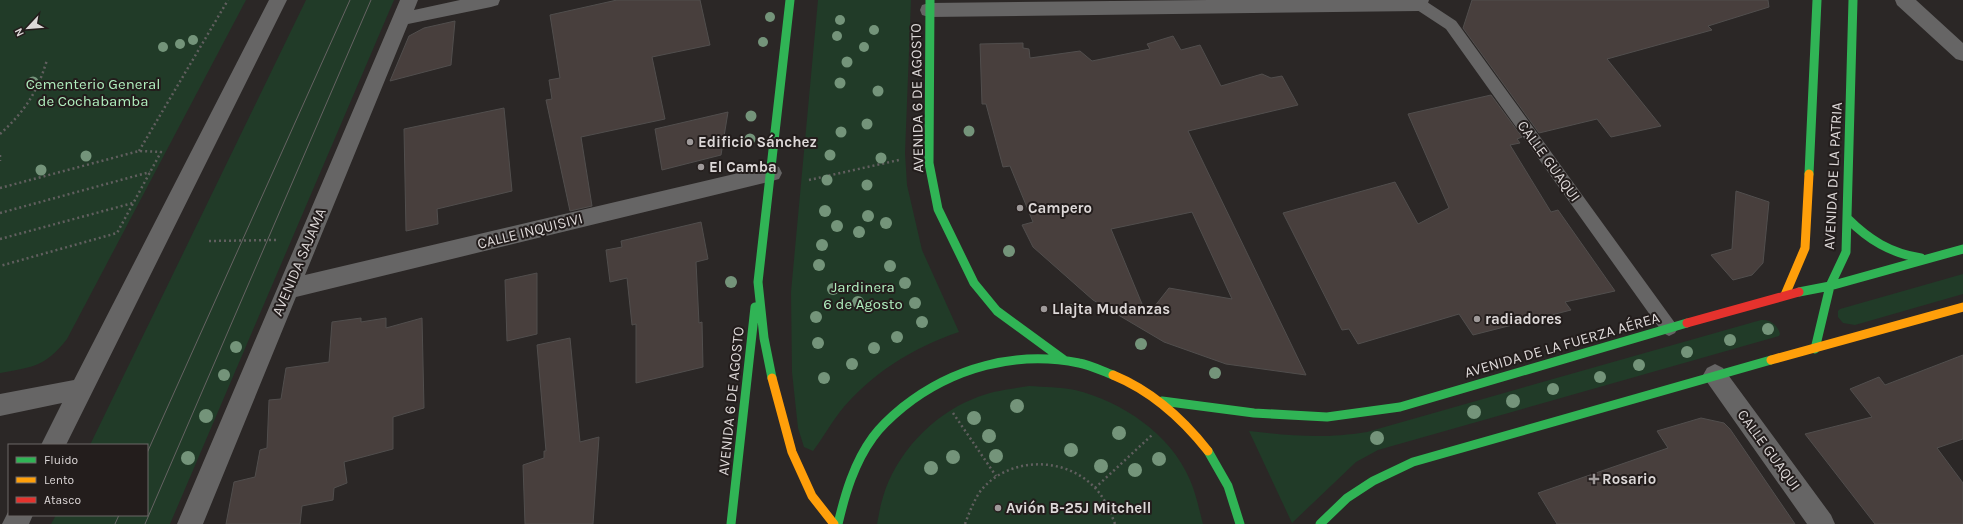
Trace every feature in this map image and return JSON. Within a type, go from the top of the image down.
[{"type":"main road","name":"AVENIDA 6 DE AGOSTO","points":[[731,524],[758,282],[772,173],[790,0]]},
{"type":"main road","name":"AVENIDA DE LA PATRIA","points":[[1785,295],[1805,248],[1817,0]]},
{"type":"main road","name":"AVENIDA DE LA PATRIA","points":[[1815,349],[1830,286],[1846,252],[1853,0]]},
{"type":"main road","name":"AVENIDA 6 DE AGOSTO","points":[[930,5],[929,163],[938,209],[974,283],[988,300],[997,310],[1064,360]]},
{"type":"main road","points":[[1847,218],[1866,238],[1880,248],[1901,255],[1928,258]]},
{"type":"main road","name":"AVENIDA DE LA FUERZA AÉREA","points":[[1162,401],[1254,413],[1327,417],[1400,408],[1785,295],[1830,286],[1963,249]]},
{"type":"main road","name":"AVENIDA 6 DE AGOSTO","points":[[758,282],[764,338],[774,389],[792,452],[812,496],[834,524]]},
{"type":"main road","points":[[1320,524],[1347,498],[1373,481],[1413,462],[1716,375],[1815,349],[1963,307]]},
{"type":"main road","points":[[838,524],[849,482],[862,454],[879,429],[900,408],[923,390],[949,376],[976,365],[1012,359],[1034,358],[1064,360],[1085,364],[1118,376],[1144,389],[1162,401],[1183,420],[1201,441],[1217,465],[1230,491],[1240,524]]},
{"type":"street","points":[[53,444],[278,0]]},
{"type":"street","points":[[406,9],[491,0]]},
{"type":"street","points":[[1904,0],[1963,54]]},
{"type":"street","points":[[930,5],[1420,2]]},
{"type":"street","name":"AVENIDA SAJAMA","points":[[190,524],[406,9]]},
{"type":"street","name":"CALLE INQUISIVI","points":[[288,289],[772,173]]},
{"type":"street","name":"CALLE GUAQUI","points":[[1716,375],[1822,524]]},
{"type":"street","points":[[0,405],[80,389]]},
{"type":"lane","name":"CALLE GUAQUI","points":[[1420,2],[1451,25],[1669,328]]},
{"type":"path","points":[[139,152],[228,0]]},
{"type":"path","points":[[0,134],[17,119],[36,94],[46,60]]},
{"type":"path","points":[[0,188],[139,152],[161,152],[117,233],[0,266]]},
{"type":"path","points":[[0,155],[0,161]]},
{"type":"path","points":[[809,180],[899,160]]},
{"type":"path","points":[[0,212],[150,172]]},
{"type":"path","points":[[0,239],[133,202]]},
{"type":"path","points":[[209,241],[280,240]]},
{"type":"path","points":[[953,412],[996,476]]},
{"type":"path","points":[[1096,488],[1152,434]]},
{"type":"path","points":[[965,524],[971,504],[982,489],[996,476],[1015,467],[1036,464],[1058,466],[1078,474],[1096,488],[1108,505],[1115,524]]},
{"type":"green space","name":"Cementerio General de Cochabamba","points":[[0,0],[246,0],[67,339],[52,355],[38,364],[0,373]]},
{"type":"green space","points":[[306,0],[394,0],[170,524],[51,524],[55,516],[148,516],[148,444],[90,444]]},
{"type":"green space","name":"Jardinera 6 de Agosto","points":[[818,0],[911,0],[905,153],[907,185],[922,250],[959,332],[942,338],[909,354],[878,374],[851,399],[839,413],[813,451],[804,447],[798,428],[792,372],[791,292]]},
{"type":"green space","points":[[1963,274],[1963,294],[1855,325],[1843,323],[1838,317],[1838,311],[1840,309]]},
{"type":"green space","points":[[1761,320],[1767,320],[1773,323],[1779,331],[1779,336],[1378,450],[1356,462],[1292,523],[1249,431],[1308,436],[1336,436],[1367,432]]},
{"type":"green space","points":[[1029,386],[1069,389],[1092,395],[1127,411],[1143,422],[1170,448],[1181,463],[1192,485],[1203,524],[877,524],[883,497],[896,466],[917,438],[930,426],[943,415],[958,406],[980,396]]},
{"type":"building","points":[[617,0],[700,0],[710,45],[652,57],[665,119],[581,137],[592,206],[570,211],[546,100],[552,99],[549,80],[560,78],[550,15]]},
{"type":"building","points":[[1472,0],[1768,0],[1769,7],[1708,26],[1712,30],[1607,59],[1661,126],[1611,137],[1597,119],[1539,133],[1463,28]]},
{"type":"building","points":[[455,21],[451,65],[390,81],[409,36],[424,28]]},
{"type":"building","points":[[1173,36],[1181,50],[1200,45],[1221,86],[1262,74],[1271,78],[1282,76],[1298,105],[1188,131],[1306,375],[1226,364],[1164,342],[1093,300],[1033,247],[1022,225],[1033,222],[1010,166],[1003,167],[986,104],[982,104],[980,44],[1023,43],[1023,48],[1029,49],[1030,58],[1080,51],[1092,61],[1150,49],[1147,44]],"holes":[[[1192,212],[1232,299],[1169,288],[1147,316],[1111,229]]]},
{"type":"building","points":[[1491,95],[1522,137],[1517,139],[1520,143],[1510,145],[1551,212],[1558,210],[1615,291],[1565,302],[1571,310],[1473,335],[1459,314],[1358,344],[1349,329],[1342,330],[1283,213],[1395,182],[1418,224],[1449,208],[1408,114]]},
{"type":"building","points":[[504,108],[512,191],[437,209],[438,224],[406,231],[404,129]]},
{"type":"building","name":"Edificio Sánchez","points":[[728,112],[721,155],[662,170],[655,129]]},
{"type":"building","points":[[1736,191],[1769,202],[1763,263],[1752,275],[1733,280],[1711,255],[1732,249]]},
{"type":"building","points":[[701,222],[708,259],[696,262],[699,323],[702,322],[703,367],[636,383],[636,324],[632,325],[627,278],[610,282],[606,250],[622,247],[621,241]]},
{"type":"building","points":[[537,273],[537,334],[507,341],[505,280]]},
{"type":"building","points":[[361,318],[361,322],[386,318],[386,328],[422,318],[424,408],[393,417],[393,449],[344,462],[347,483],[334,488],[333,500],[302,506],[300,524],[226,524],[234,482],[255,477],[260,450],[267,448],[269,400],[281,399],[286,368],[329,362],[332,322]]},
{"type":"building","points":[[570,338],[580,442],[599,437],[593,524],[525,524],[523,465],[544,458],[544,451],[546,451],[537,345]]},
{"type":"building","points":[[1963,355],[1963,439],[1937,448],[1963,483],[1963,524],[1875,524],[1805,434],[1872,417],[1850,389],[1879,377],[1885,385]]},
{"type":"building","points":[[1701,418],[1724,423],[1730,429],[1795,524],[1557,524],[1538,493],[1668,448],[1657,431]]},
{"type":"tram line","points":[[148,451],[350,0]]},
{"type":"tram line","points":[[145,524],[371,0]]},
{"type":"tram line","points":[[115,524],[119,516]]},
{"type":"traffic: fast","points":[[772,378],[764,338],[758,282],[790,0]]},
{"type":"traffic: fast","points":[[930,0],[929,163],[938,209],[974,283],[997,311],[1064,360]]},
{"type":"traffic: fast","points":[[1809,174],[1817,0]]},
{"type":"traffic: fast","points":[[1815,349],[1830,286],[1846,252],[1853,0]]},
{"type":"traffic: fast","points":[[1847,218],[1864,234],[1880,246],[1898,253],[1921,258]]},
{"type":"traffic: fast","points":[[1799,292],[1830,286],[1963,249]]},
{"type":"traffic: fast","points":[[731,524],[755,307]]},
{"type":"traffic: fast","points":[[1162,401],[1254,413],[1327,417],[1400,407],[1687,323]]},
{"type":"traffic: fast","points":[[838,524],[847,491],[855,470],[874,436],[896,413],[915,397],[936,384],[981,366],[1005,361],[1029,359],[1054,359],[1079,363],[1113,375]]},
{"type":"traffic: fast","points":[[1320,524],[1347,498],[1373,481],[1413,462],[1771,360]]},
{"type":"traffic: fast","points":[[1208,451],[1228,486],[1240,524]]},
{"type":"traffic: slow","points":[[1785,295],[1805,248],[1809,174]]},
{"type":"traffic: slow","points":[[1771,360],[1963,307]]},
{"type":"traffic: slow","points":[[1113,375],[1127,380],[1166,406],[1189,428],[1208,451]]},
{"type":"traffic: slow","points":[[772,378],[792,452],[812,496],[834,524]]},
{"type":"traffic: jam","points":[[1687,323],[1799,292]]},
{"type":"place","name":"Edificio Sánchez","points":[[690,142]]},
{"type":"place","name":"El Camba","points":[[701,167]]},
{"type":"place","name":"Campero","points":[[1020,208]]},
{"type":"place","name":"Llajta Mudanzas","points":[[1044,309]]},
{"type":"place","name":"radiadores","points":[[1477,319]]},
{"type":"place","name":"Rosario","points":[[1594,479]]},
{"type":"place","name":"Avión B-25J Mitchell","points":[[998,508]]}]
